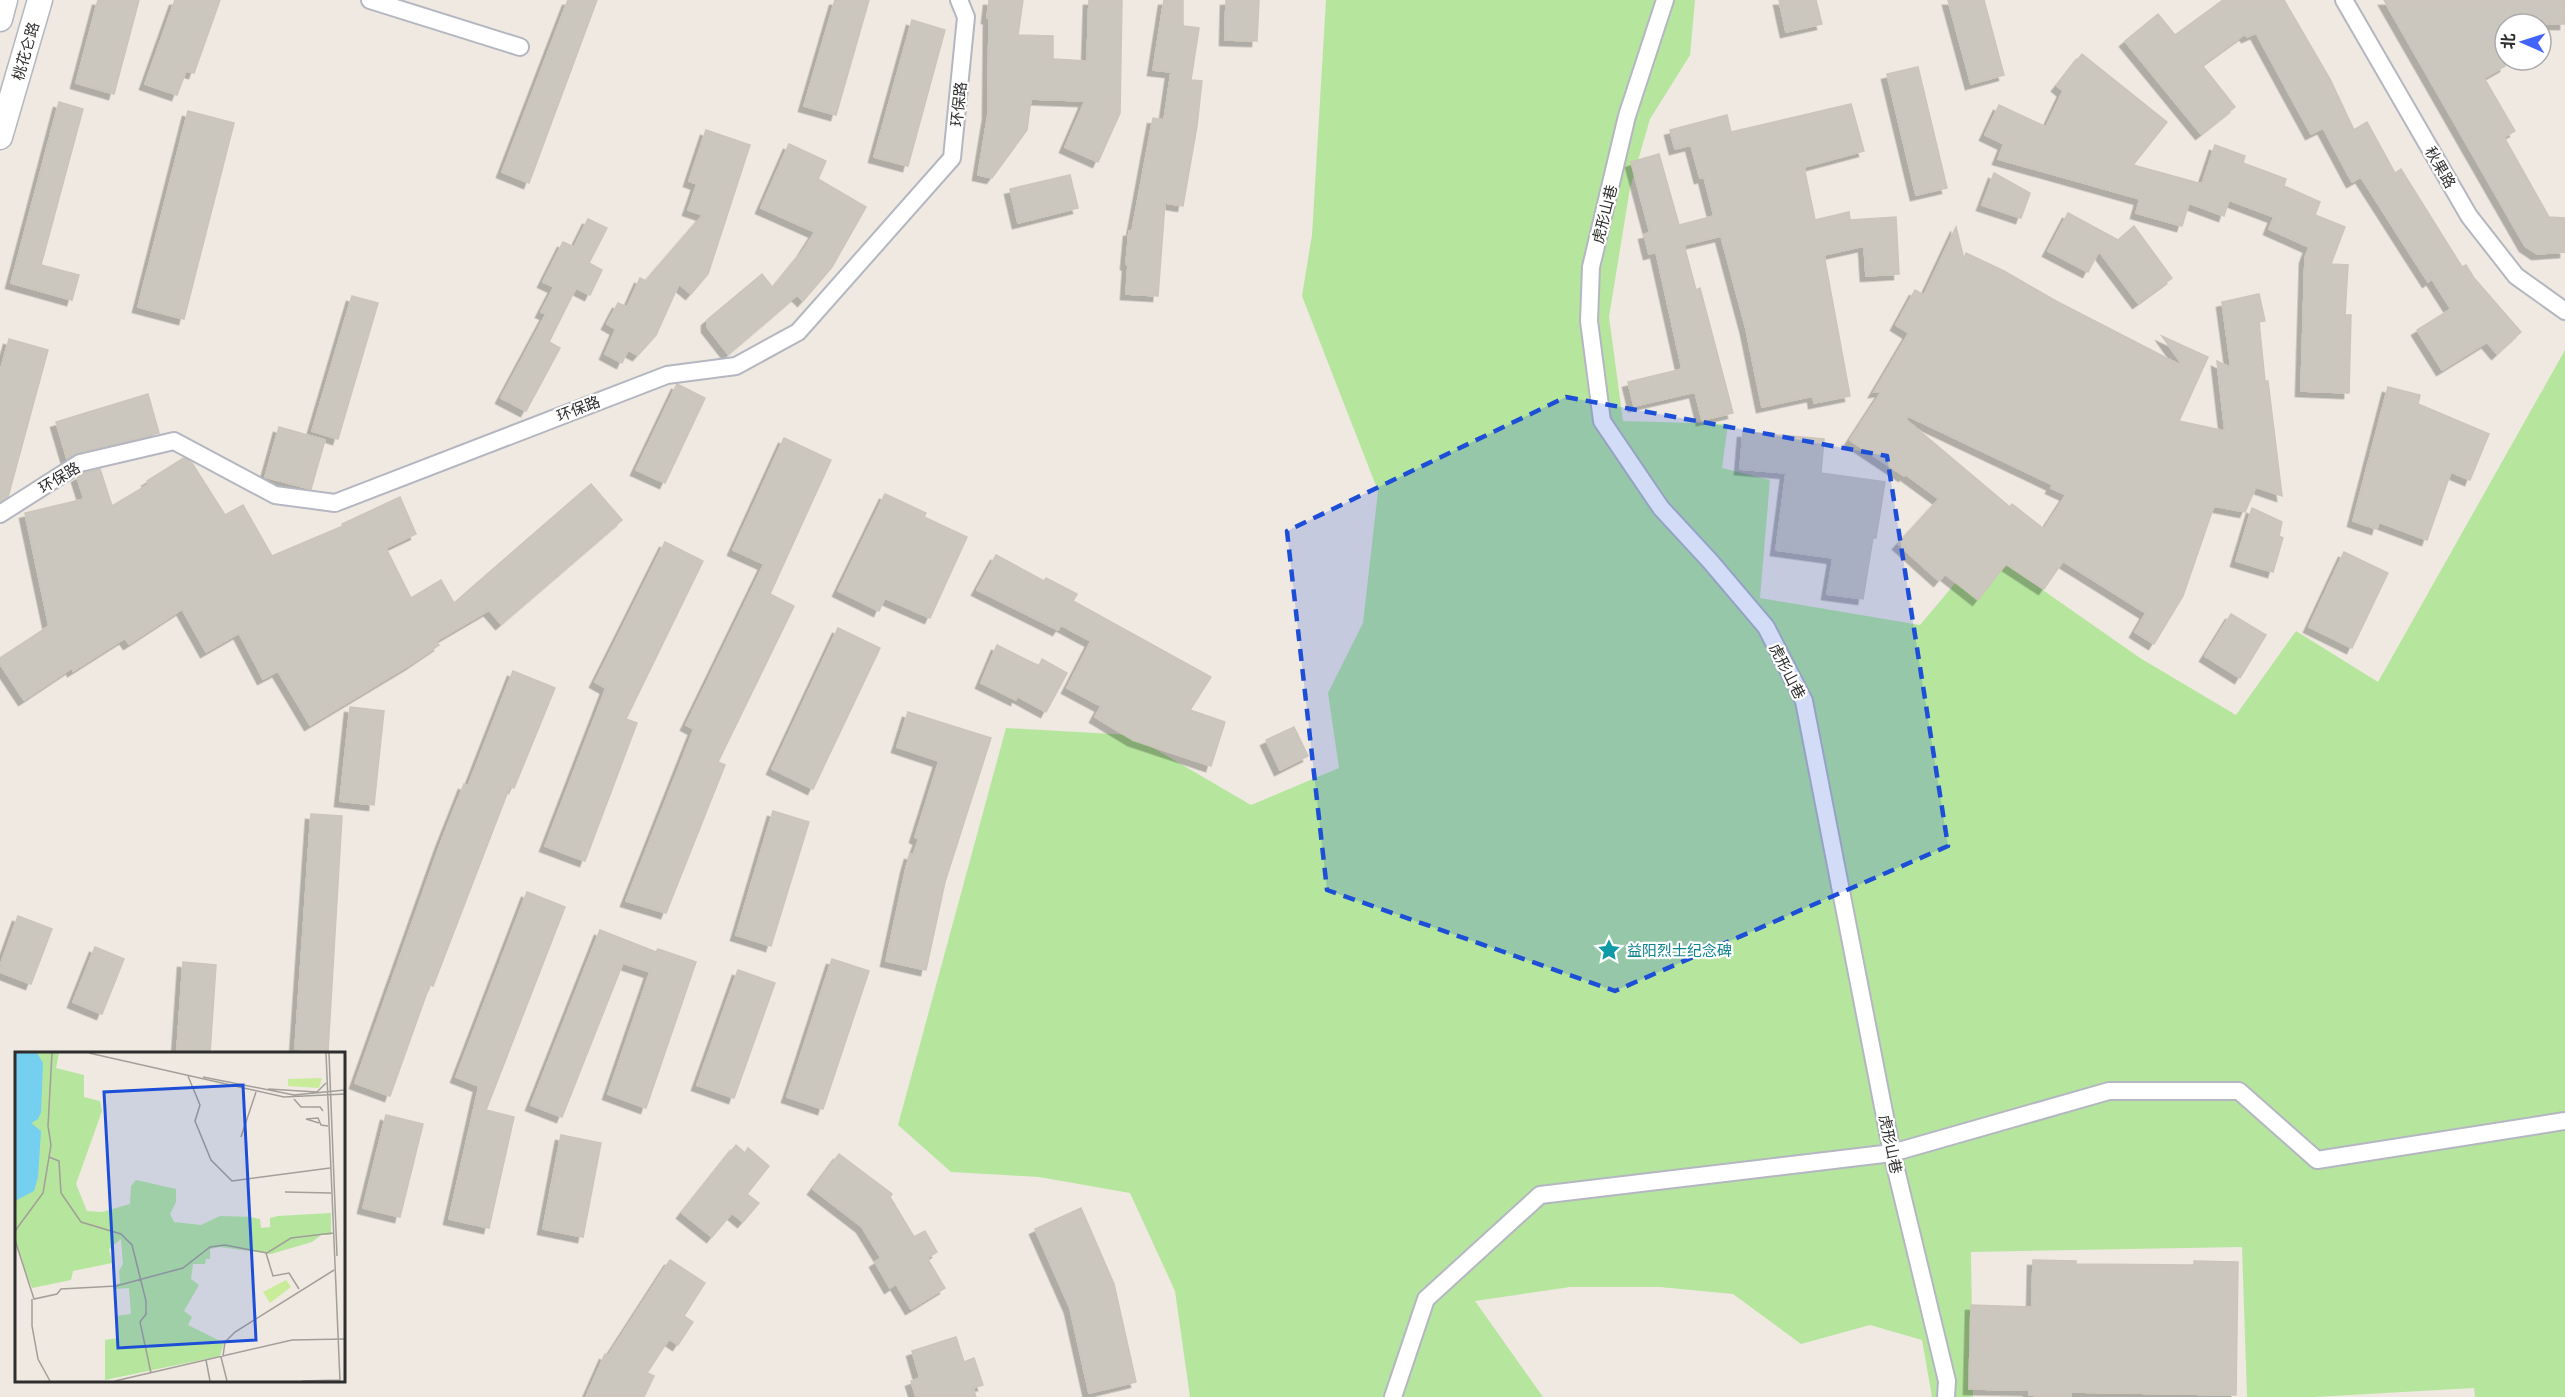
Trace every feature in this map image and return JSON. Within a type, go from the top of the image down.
[{"type":"main road","points":[[0,19],[5,0]]},
{"type":"main road","name":"桃花仑路","points":[[0,137],[40,0]]},
{"type":"street","points":[[370,0],[520,47]]},
{"type":"street","name":"环保路","points":[[0,514],[80,463],[174,441],[275,495],[335,503],[667,375],[736,366],[798,332],[952,158],[966,17],[959,0]]},
{"type":"street","name":"虎形山巷","points":[[1665,0],[1628,116],[1591,267],[1589,321],[1602,421],[1661,508],[1766,627],[1804,701],[1892,1153],[1947,1381],[1946,1397]]},
{"type":"street","name":"秋果路","points":[[2344,0],[2469,216],[2516,276],[2565,311]]},
{"type":"street","points":[[1393,1397],[1426,1299],[1540,1195],[1892,1153],[2109,1091],[2239,1091],[2317,1160],[2565,1121]]},
{"type":"highlighted area","points":[[1566,397],[1887,456],[1948,846],[1615,991],[1327,890],[1287,531]]},
{"type":"green space","points":[[1326,0],[1695,0],[1690,55],[1650,119],[1630,188],[1609,317],[1623,421],[1728,424],[1722,468],[1770,480],[1760,598],[1920,625],[1984,549],[2140,658],[2236,715],[2296,631],[2378,682],[2565,350],[2565,1397],[2475,1397],[2474,1388],[2314,1397],[2247,1397],[2242,1247],[1971,1252],[1973,1397],[1932,1397],[1922,1340],[1870,1325],[1801,1344],[1733,1294],[1660,1287],[1570,1287],[1475,1301],[1543,1397],[1190,1397],[1175,1291],[1130,1193],[1039,1177],[951,1172],[898,1125],[1006,728],[1131,735],[1251,805],[1339,768],[1328,693],[1363,623],[1378,491],[1302,296],[1312,235]]},
{"type":"building","points":[[98,0],[139,0],[114,94],[76,83]]},
{"type":"building","points":[[175,0],[220,0],[194,73],[186,71],[177,95],[145,84]]},
{"type":"building","points":[[568,0],[597,0],[529,183],[502,172]]},
{"type":"building","points":[[835,0],[869,0],[836,115],[804,106]]},
{"type":"building","points":[[989,0],[1023,0],[1018,35],[1053,36],[1053,59],[1087,61],[1089,0],[1122,0],[1120,113],[1098,162],[1065,147],[1085,101],[1031,99],[1027,130],[992,178],[978,175],[988,114],[989,18],[987,18]]},
{"type":"building","points":[[1164,0],[1183,0],[1183,26],[1199,28],[1191,80],[1202,81],[1197,126],[1183,206],[1165,203],[1158,296],[1126,294],[1129,231],[1132,231],[1153,118],[1164,120],[1171,72],[1153,70]]},
{"type":"building","points":[[1226,0],[1259,0],[1257,41],[1225,40]]},
{"type":"building","points":[[1779,0],[1816,0],[1822,24],[1786,32]]},
{"type":"building","points":[[1948,0],[1984,0],[2004,75],[1971,84]]},
{"type":"building","points":[[2223,0],[2284,0],[2330,79],[2354,130],[2367,122],[2395,173],[2401,169],[2462,267],[2466,265],[2474,278],[2521,332],[2497,354],[2487,342],[2442,370],[2417,330],[2451,309],[2432,279],[2428,282],[2361,177],[2352,182],[2323,128],[2311,134],[2256,33],[2247,37],[2245,34],[2202,65],[2235,107],[2201,134],[2125,41],[2158,14],[2175,35]]},
{"type":"building","points":[[2384,0],[2565,0],[2565,24],[2553,24],[2553,12],[2493,12],[2494,72],[2484,78],[2515,131],[2504,137],[2549,217],[2565,218],[2565,252],[2537,254],[2525,246]]},
{"type":"building","points":[[912,20],[945,30],[908,166],[874,157]]},
{"type":"building","points":[[2082,54],[2167,122],[2133,165],[2202,184],[2215,145],[2245,156],[2243,163],[2286,179],[2284,186],[2320,202],[2315,215],[2345,227],[2331,264],[2348,265],[2345,315],[2351,315],[2349,393],[2301,391],[2305,258],[2309,247],[2269,229],[2274,217],[2229,200],[2224,216],[2189,203],[2182,226],[2136,213],[2140,199],[1998,159],[2004,144],[1985,135],[1999,105],[2046,127],[2063,91],[2057,86]]},
{"type":"building","points":[[1918,67],[1947,188],[1916,195],[1887,74]]},
{"type":"building","points":[[59,102],[83,109],[41,265],[79,275],[72,300],[11,283]]},
{"type":"building","points":[[1851,104],[1864,151],[1804,167],[1815,220],[1849,212],[1850,220],[1896,217],[1899,274],[1866,276],[1864,246],[1824,255],[1850,396],[1814,403],[1813,396],[1762,407],[1746,329],[1721,236],[1684,245],[1696,290],[1700,288],[1733,413],[1702,420],[1695,392],[1634,406],[1628,382],[1682,369],[1656,252],[1649,254],[1644,234],[1650,233],[1631,162],[1659,154],[1679,225],[1714,216],[1704,177],[1700,178],[1691,145],[1675,149],[1670,130],[1727,115],[1731,132]]},
{"type":"building","points":[[188,111],[234,123],[184,319],[138,307]]},
{"type":"building","points":[[706,130],[750,145],[708,274],[691,294],[679,284],[656,335],[638,355],[628,350],[622,363],[605,354],[616,329],[607,324],[618,303],[627,307],[640,278],[646,281],[703,215],[688,210],[697,184],[689,181]]},
{"type":"building","points":[[789,144],[826,161],[818,179],[866,207],[832,267],[803,301],[797,295],[728,354],[707,327],[707,320],[762,274],[773,288],[803,251],[815,232],[761,208]]},
{"type":"building","points":[[1994,173],[2030,193],[2021,218],[1982,205]]},
{"type":"building","points":[[1070,175],[1078,208],[1018,223],[1010,189]]},
{"type":"building","points":[[2068,213],[2118,240],[2134,226],[2172,278],[2138,303],[2099,251],[2088,272],[2048,251]]},
{"type":"building","points":[[588,219],[607,228],[589,263],[602,270],[590,295],[576,288],[549,342],[560,348],[526,411],[501,398],[546,314],[541,312],[554,287],[543,282],[563,242],[574,247]]},
{"type":"building","points":[[1956,227],[1964,259],[1966,253],[2004,271],[2056,301],[2184,367],[2162,336],[2208,357],[2179,421],[2225,431],[2217,361],[2231,368],[2222,302],[2259,294],[2265,321],[2259,322],[2265,381],[2268,381],[2282,496],[2256,487],[2245,512],[2214,506],[2183,596],[2154,644],[2135,632],[2146,613],[2063,561],[2044,589],[2006,564],[1978,600],[1945,574],[1939,581],[1898,544],[1939,499],[1905,474],[1904,476],[1850,440],[1882,391],[1874,392],[1909,333],[1896,325],[1915,290],[1924,295]],"holes":[[[1908,416],[2053,485],[2051,488],[2066,495],[2044,529],[2012,504],[2010,507],[1906,420]]]},
{"type":"building","points":[[352,296],[378,303],[338,439],[312,431]]},
{"type":"building","points":[[9,339],[48,350],[8,497],[0,502],[0,372]]},
{"type":"building","points":[[677,384],[705,398],[665,483],[636,470]]},
{"type":"building","points":[[2388,387],[2420,395],[2418,404],[2489,434],[2470,480],[2451,472],[2427,540],[2379,522],[2377,529],[2353,521]]},
{"type":"building","points":[[148,394],[159,433],[78,453],[67,459],[56,422]]},
{"type":"building","points":[[279,427],[325,440],[311,489],[265,477]]},
{"type":"building","points":[[1743,432],[1824,439],[1821,473],[1885,482],[1863,599],[1827,594],[1833,558],[1776,550],[1786,473],[1740,469]]},
{"type":"building","points":[[784,438],[831,460],[770,594],[794,606],[718,762],[725,765],[666,913],[626,901],[694,729],[686,725],[764,564],[733,550]]},
{"type":"building","points":[[184,458],[192,463],[225,515],[243,505],[272,556],[343,526],[342,524],[400,497],[416,534],[386,548],[411,598],[441,580],[454,603],[591,484],[622,520],[501,624],[489,610],[436,641],[439,645],[411,664],[310,725],[278,671],[263,679],[239,633],[206,652],[182,609],[129,644],[125,638],[73,671],[72,668],[24,700],[0,664],[0,658],[49,626],[25,513],[84,499],[77,477],[100,469],[112,506],[149,484],[147,481]]},
{"type":"building","points":[[885,494],[926,513],[924,517],[967,537],[930,618],[885,598],[879,611],[838,591]]},
{"type":"building","points":[[2252,508],[2282,522],[2279,536],[2283,538],[2273,572],[2236,561]]},
{"type":"building","points":[[665,542],[703,561],[626,719],[637,723],[585,861],[545,846],[606,688],[595,682]]},
{"type":"building","points":[[2344,552],[2388,573],[2352,648],[2309,627]]},
{"type":"building","points":[[996,555],[1044,581],[1046,578],[1077,594],[1073,601],[1211,677],[1190,710],[1225,722],[1211,766],[1133,740],[1095,717],[1101,706],[1067,688],[1091,641],[1061,625],[1058,630],[977,590]]},
{"type":"building","points":[[2231,614],[2266,635],[2240,678],[2205,656]]},
{"type":"building","points":[[838,628],[880,648],[813,789],[772,769]]},
{"type":"building","points":[[997,645],[1039,666],[1042,659],[1067,673],[1046,712],[1017,696],[1016,700],[981,683]]},
{"type":"building","points":[[513,671],[555,688],[514,788],[510,786],[433,986],[430,984],[390,1096],[355,1083],[441,842],[464,784],[468,786]]},
{"type":"building","points":[[350,707],[384,711],[374,805],[340,801]]},
{"type":"building","points":[[908,712],[991,738],[945,882],[926,970],[886,961],[906,868],[910,854],[913,855],[919,839],[915,837],[939,761],[897,747]]},
{"type":"building","points":[[1294,727],[1308,756],[1280,770],[1266,740]]},
{"type":"building","points":[[773,811],[809,822],[771,946],[736,935]]},
{"type":"building","points":[[311,814],[342,816],[328,1051],[295,1049]]},
{"type":"building","points":[[527,892],[565,907],[486,1110],[514,1117],[489,1228],[449,1219],[479,1086],[456,1077]]},
{"type":"building","points":[[18,916],[52,929],[31,984],[0,972],[0,966]]},
{"type":"building","points":[[600,930],[656,952],[658,949],[696,962],[646,1108],[608,1094],[650,972],[623,963],[562,1117],[531,1105]]},
{"type":"building","points":[[95,947],[124,959],[102,1014],[73,1002]]},
{"type":"building","points":[[832,959],[869,971],[823,1109],[787,1097]]},
{"type":"building","points":[[183,962],[216,965],[210,1052],[177,1050]]},
{"type":"building","points":[[738,970],[775,983],[734,1098],[697,1085]]},
{"type":"building","points":[[386,1115],[423,1124],[400,1217],[363,1208]]},
{"type":"building","points":[[561,1135],[601,1143],[583,1237],[543,1229]]},
{"type":"building","points":[[736,1145],[745,1153],[748,1148],[769,1166],[747,1194],[759,1203],[743,1222],[732,1213],[712,1237],[682,1213]]},
{"type":"building","points":[[839,1154],[892,1194],[890,1197],[914,1237],[925,1231],[937,1252],[927,1258],[945,1288],[911,1309],[896,1284],[890,1288],[875,1262],[881,1258],[862,1227],[813,1189]]},
{"type":"building","points":[[1081,1208],[1114,1284],[1136,1382],[1089,1393],[1070,1308],[1035,1229]]},
{"type":"building","points":[[670,1260],[705,1283],[684,1316],[693,1322],[678,1345],[669,1339],[647,1373],[654,1376],[644,1397],[586,1397],[605,1354],[608,1356]]},
{"type":"building","points":[[2033,1260],[2076,1261],[2076,1264],[2194,1265],[2194,1261],[2238,1262],[2236,1395],[2071,1392],[2071,1397],[2029,1395],[2029,1390],[1969,1389],[1971,1305],[2032,1307]]},
{"type":"building","points":[[956,1337],[964,1362],[974,1358],[983,1385],[973,1388],[976,1397],[916,1397],[911,1381],[920,1378],[912,1351]]},
{"type":"place","name":"益阳烈士纪念碑","points":[[1609,950]]}]
